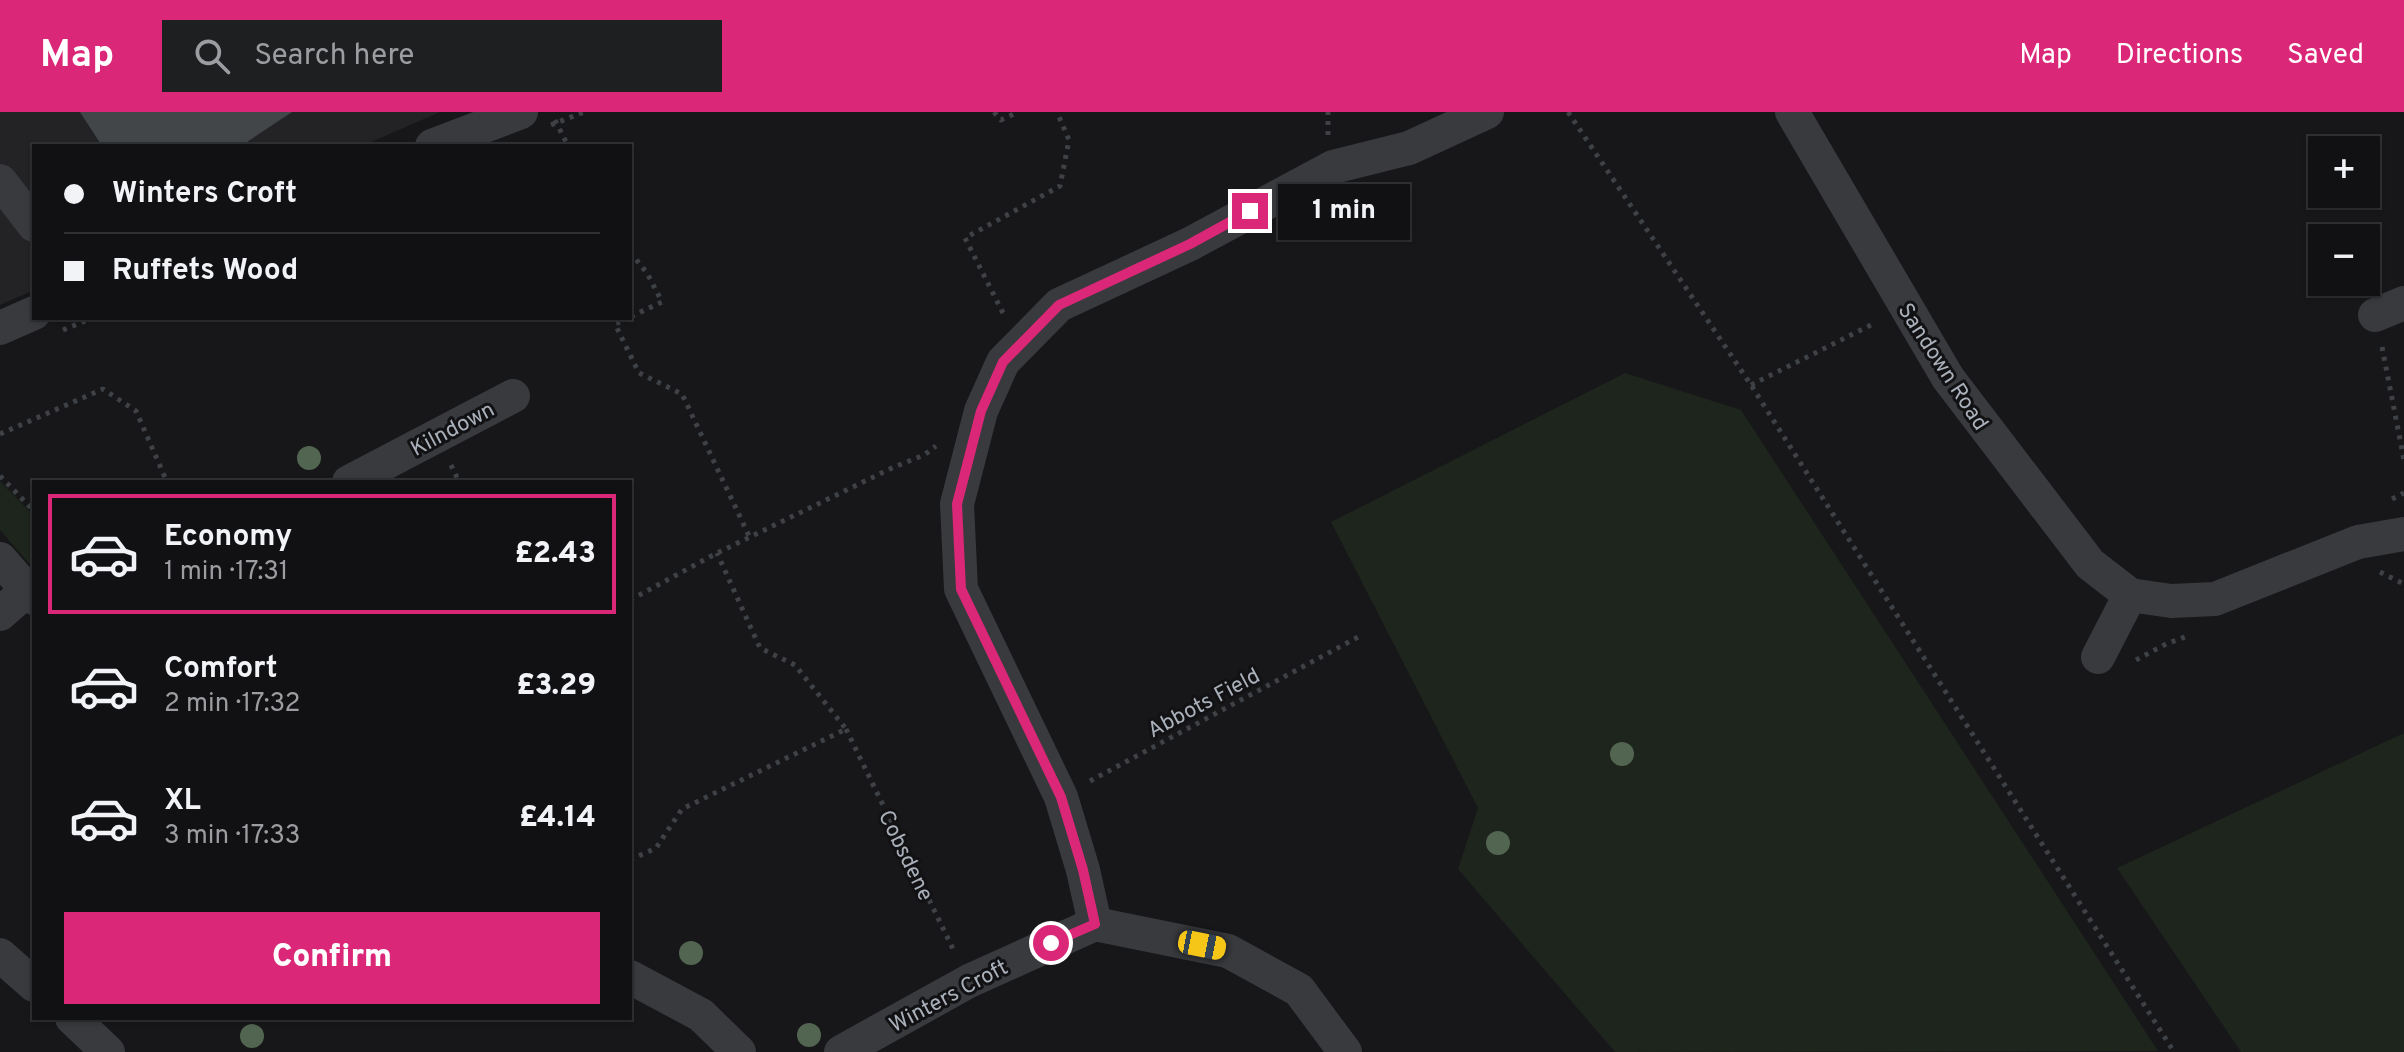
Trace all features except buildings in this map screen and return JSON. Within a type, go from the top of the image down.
[{"type":"street","points":[[437,144],[521,112]]},
{"type":"street","points":[[1345,1052],[1299,990],[1228,951],[1095,924],[1061,797],[961,589],[957,504],[981,411],[1003,362],[1059,305],[1190,244],[1333,167],[1409,148],[1487,112]]},
{"type":"street","name":"Sandown Road","points":[[1793,112],[1904,308],[1978,420],[2090,564],[2130,595],[2171,601],[2215,599],[2358,542],[2404,534]]},
{"type":"street","points":[[0,181],[32,221]]},
{"type":"street","points":[[0,328],[32,314]]},
{"type":"street","name":"Kilndown","points":[[353,480],[513,396]]},
{"type":"street","points":[[0,559],[30,595],[0,614]]},
{"type":"street","points":[[2098,657],[2130,595]]},
{"type":"street","name":"Winters Croft","points":[[841,1052],[969,981],[1095,924]]},
{"type":"street","points":[[0,955],[32,983]]},
{"type":"street","points":[[632,978],[701,1015],[739,1052]]},
{"type":"street","points":[[74,1020],[108,1052]]},
{"type":"path","points":[[552,112],[567,144]]},
{"type":"path","points":[[994,112],[1001,120],[1018,112]]},
{"type":"path","points":[[1004,314],[965,238],[1060,186],[1069,140],[1057,112]]},
{"type":"path","points":[[1568,112],[1751,385],[2174,1052]]},
{"type":"path","points":[[632,254],[647,273],[662,302],[632,317]]},
{"type":"path","points":[[1751,385],[1904,308]]},
{"type":"path","points":[[2390,309],[2404,460]]},
{"type":"path","points":[[624,320],[615,324],[639,373],[682,394],[750,538]]},
{"type":"path","points":[[0,434],[103,389],[136,411],[166,480]]},
{"type":"path","points":[[632,599],[717,553],[924,455],[942,440]]},
{"type":"path","points":[[0,476],[32,509]]},
{"type":"path","points":[[2390,499],[2404,493]]},
{"type":"path","name":"Cobsdene","points":[[717,553],[760,648],[795,665],[846,729],[969,981]]},
{"type":"path","name":"Abbots Field","points":[[1061,797],[1360,636]]},
{"type":"path","points":[[632,859],[656,848],[682,809],[846,729]]},
{"type":"shaded area","points":[[0,112],[440,112],[367,144],[32,144],[32,291],[0,305]]},
{"type":"shaded area","points":[[1625,373],[1741,410],[2158,1051],[1615,1052],[1458,869],[1478,808],[1331,522]]},
{"type":"shaded area","points":[[0,481],[32,514],[32,567],[0,530]]},
{"type":"shaded area","points":[[2404,733],[2404,1052],[2241,1052],[2117,868]]},
{"type":"route","points":[[1051,943],[1095,924],[1061,797],[961,589],[957,504],[966,462],[981,411],[1003,362],[1059,305],[1190,244],[1250,211]]}]
